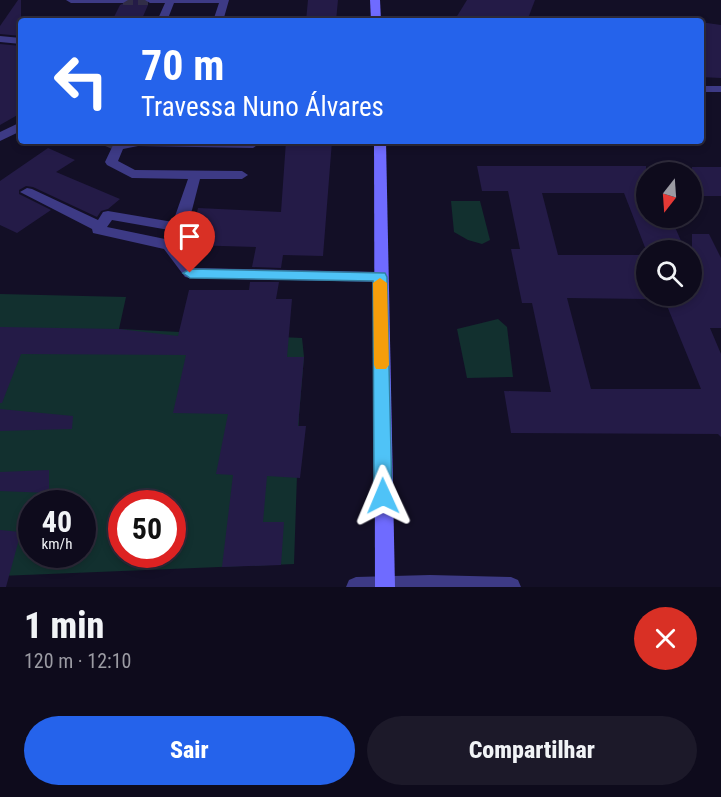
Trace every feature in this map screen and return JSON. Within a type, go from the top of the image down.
[{"type":"main road","points":[[375,0],[376,18]]},
{"type":"main road","points":[[380,144],[385,586]]},
{"type":"street","points":[[70,0],[123,0]]},
{"type":"street","points":[[150,0],[223,0],[219,18]]},
{"type":"street","points":[[163,18],[170,1]]},
{"type":"street","points":[[0,39],[18,41]]},
{"type":"street","points":[[704,89],[721,89]]},
{"type":"street","points":[[0,137],[18,128]]},
{"type":"street","points":[[128,144],[118,146],[111,162],[132,174],[242,175]]},
{"type":"street","points":[[169,245],[185,210],[195,175]]},
{"type":"street","points":[[27,192],[100,226]]},
{"type":"street","points":[[176,227],[108,215],[98,230],[169,245],[190,273],[380,277]]},
{"type":"street","points":[[356,587],[511,587]]},
{"type":"green space","points":[[451,201],[480,201],[490,240],[482,244],[468,240],[454,232]]},
{"type":"green space","points":[[0,294],[126,297],[119,329],[302,338],[304,357],[299,415],[294,564],[0,576]]},
{"type":"green space","points":[[498,319],[507,327],[513,377],[467,378],[457,329]]},
{"type":"building","points":[[18,0],[21,0],[18,36],[0,34],[0,26]]},
{"type":"building","points":[[130,0],[143,0],[148,5],[142,18],[114,18],[120,5]]},
{"type":"building","points":[[308,0],[338,0],[336,18],[306,18]]},
{"type":"building","points":[[467,0],[535,0],[528,18],[456,18]]},
{"type":"building","points":[[704,23],[721,25],[721,78],[704,77]]},
{"type":"building","points":[[0,44],[18,46],[18,115],[0,125]]},
{"type":"building","points":[[286,144],[332,144],[323,256],[283,255],[281,268],[252,267],[256,247],[189,245],[198,208],[281,212]]},
{"type":"building","points":[[48,148],[75,160],[56,172],[120,199],[108,209],[101,211],[97,217],[33,187],[26,186],[19,190],[19,194],[51,210],[17,233],[0,225],[0,181]]},
{"type":"building","points":[[477,166],[636,166],[636,224],[624,193],[542,193],[558,255],[636,255],[636,299],[567,298],[591,389],[701,389],[667,306],[702,306],[702,240],[692,240],[692,234],[709,234],[721,258],[721,328],[710,328],[721,354],[721,437],[718,434],[511,433],[504,391],[551,392],[532,303],[522,303],[511,249],[520,249],[508,191],[482,191]]},
{"type":"building","points":[[702,167],[721,167],[721,196],[702,196]]},
{"type":"building","points":[[638,228],[675,228],[681,240],[642,240]]},
{"type":"building","points":[[250,282],[279,282],[276,299],[292,299],[287,357],[304,357],[298,426],[306,426],[300,478],[267,476],[263,522],[284,522],[281,565],[222,567],[233,475],[216,474],[228,414],[173,413],[186,355],[21,354],[2,403],[0,403],[0,327],[119,329],[178,336],[189,290],[249,290]]},
{"type":"building","points":[[0,409],[73,416],[72,429],[0,431]]},
{"type":"building","points":[[49,470],[49,490],[0,491],[0,472]]},
{"type":"building","points":[[0,530],[18,532],[18,543],[6,587],[0,587]]},
{"type":"tunnel","points":[[123,0],[150,0]]},
{"type":"tunnel","points":[[113,144],[118,146]]},
{"type":"slow traffic","points":[[380,283],[381,365]]},
{"type":"route","points":[[190,273],[380,277],[383,496]]}]
